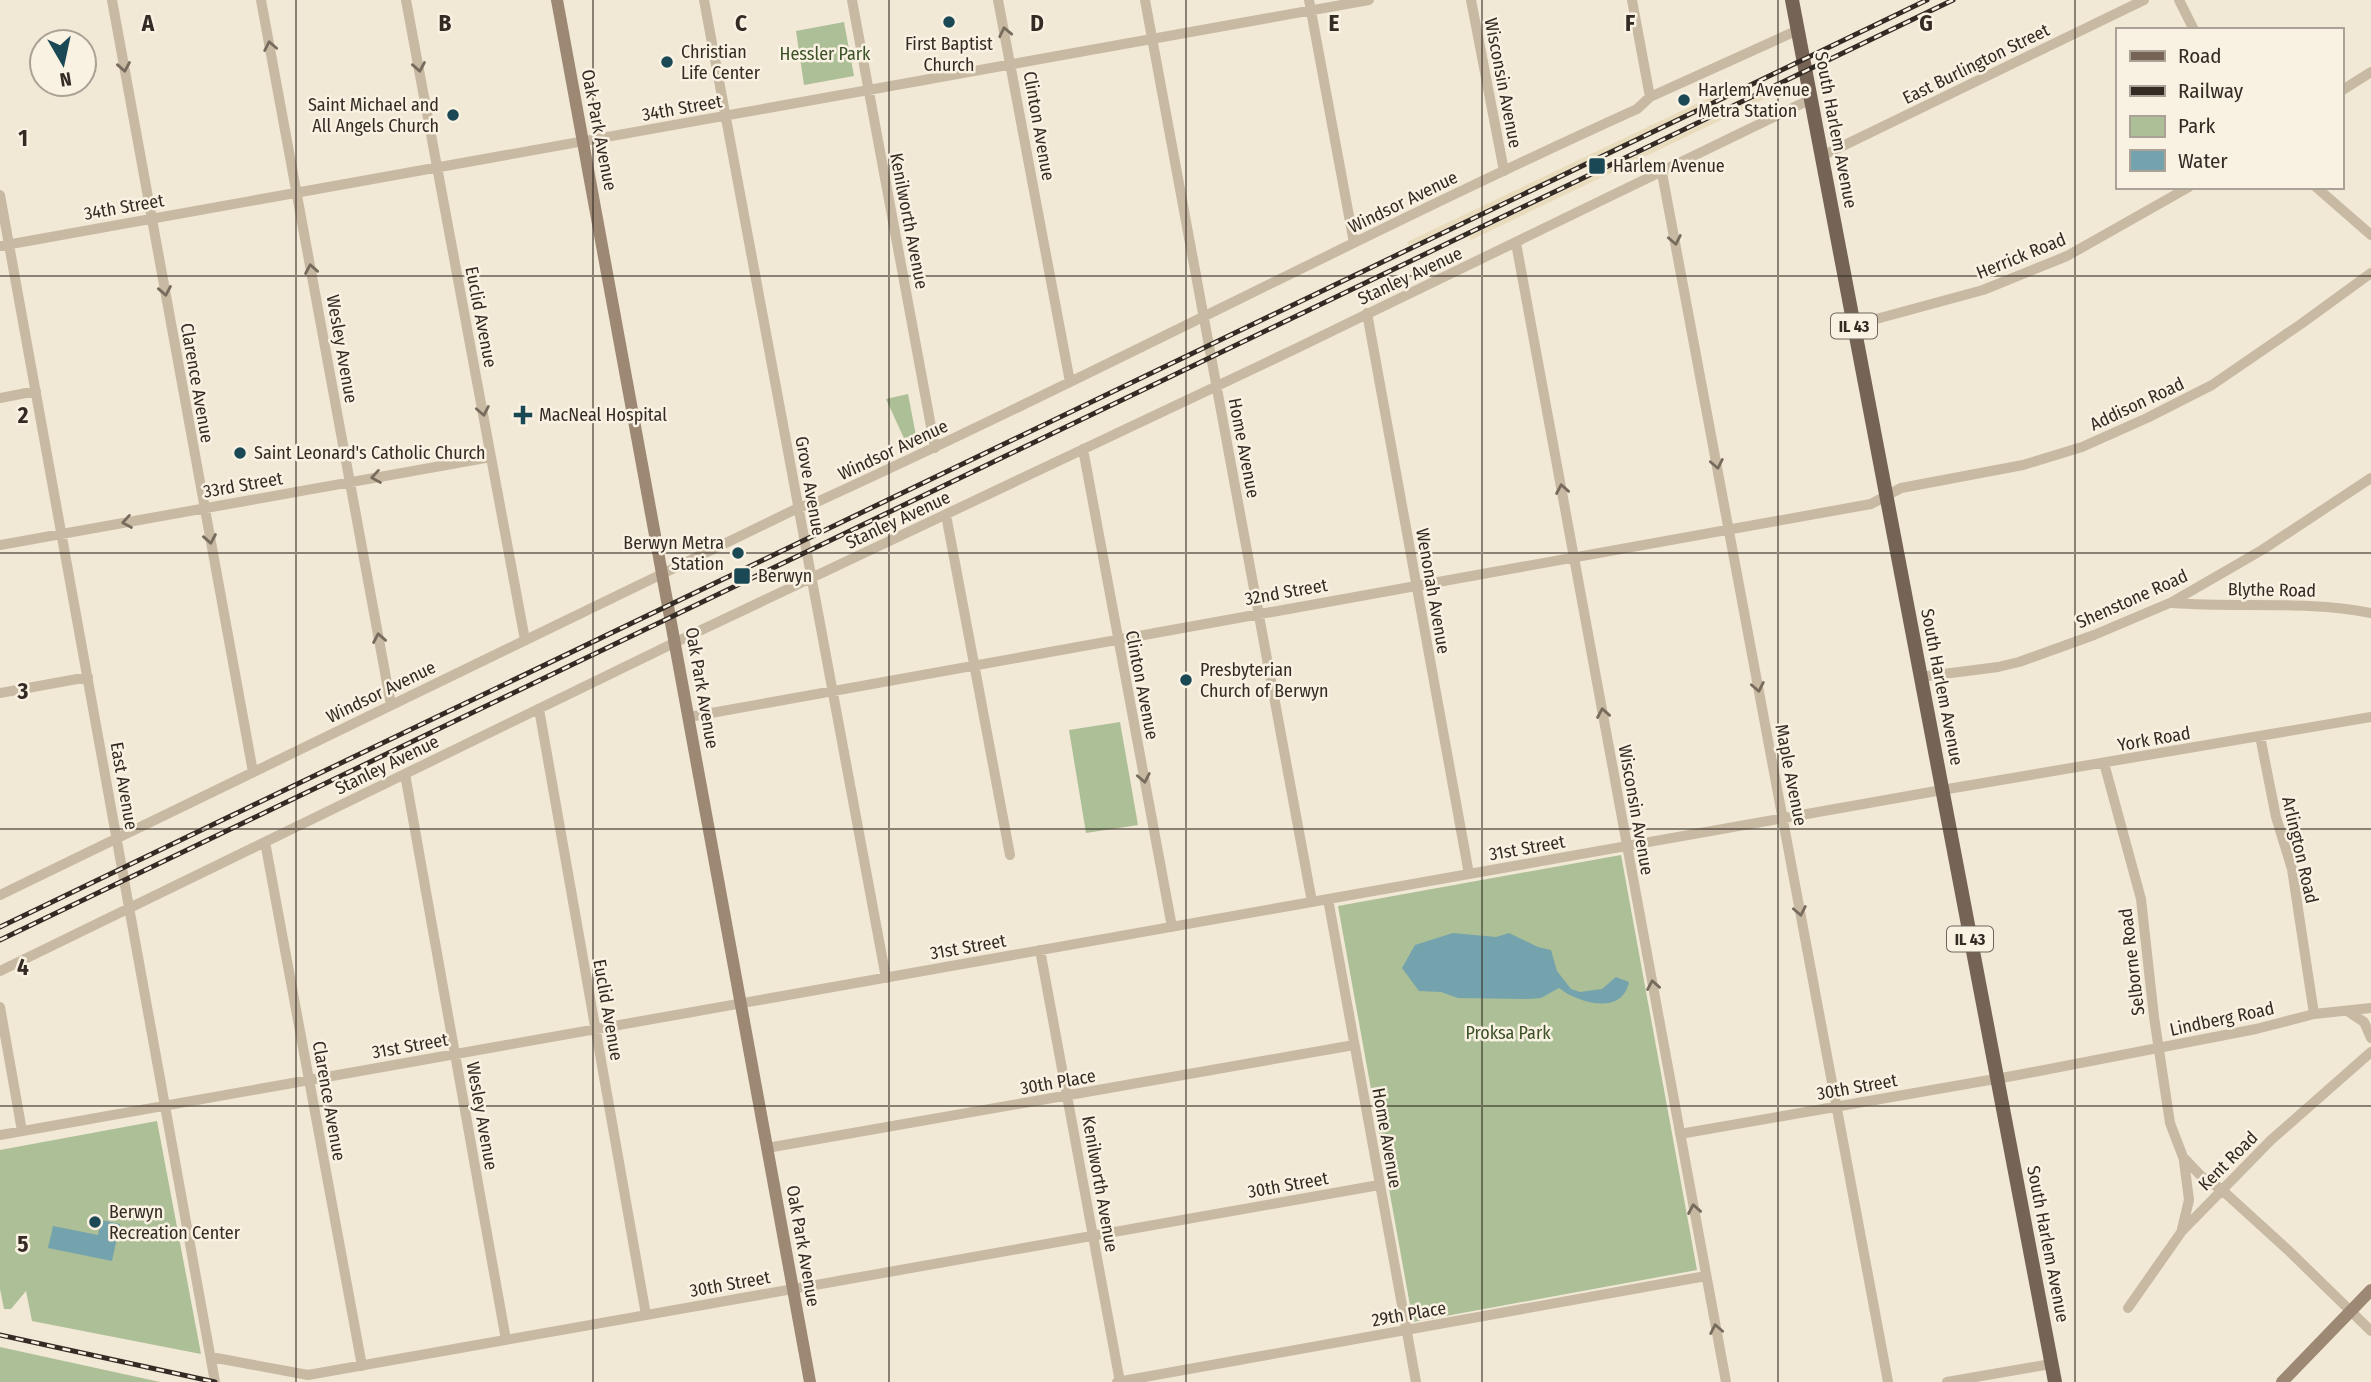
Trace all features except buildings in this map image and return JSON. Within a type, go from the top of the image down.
[{"type":"main road","name":"South Harlem Avenue","points":[[1792,0],[2054,1382]]},
{"type":"street","name":"Clarence Avenue","points":[[112,0],[253,772]]},
{"type":"street","name":"Wesley Avenue","points":[[261,0],[391,705]]},
{"type":"street","name":"Euclid Avenue","points":[[406,0],[525,640]]},
{"type":"street","name":"Oak Park Avenue","points":[[557,0],[810,1382]]},
{"type":"street","name":"Grove Avenue","points":[[705,0],[886,978]]},
{"type":"street","name":"Kenilworth Avenue","points":[[852,0],[935,448]]},
{"type":"street","name":"Clinton Avenue","points":[[998,0],[1070,382]]},
{"type":"street","name":"Home Avenue","points":[[1145,0],[1312,902]]},
{"type":"street","name":"34th Street","points":[[4,245],[1012,64],[1310,5],[1369,0]]},
{"type":"street","name":"Wisconsin Avenue","points":[[1471,0],[1504,171]]},
{"type":"street","points":[[1632,0],[1650,97]]},
{"type":"street","name":"East Burlington Street","points":[[1822,156],[2144,0]]},
{"type":"street","points":[[2179,0],[2193,28]]},
{"type":"street","points":[[1310,5],[1354,243]]},
{"type":"street","name":"Windsor Avenue","points":[[0,895],[663,572],[798,508],[817,502],[935,448],[1354,243],[1637,109],[1650,97],[1798,30]]},
{"type":"street","points":[[2343,90],[2371,72]]},
{"type":"street","name":"Stanley Avenue","points":[[0,971],[676,642],[1516,243],[1811,99]]},
{"type":"street","name":"Maple Avenue","points":[[1662,173],[1888,1382]]},
{"type":"street","name":"Herrick Road","points":[[1854,325],[1983,290],[2067,256],[2185,189]]},
{"type":"street","points":[[2318,189],[2371,235]]},
{"type":"street","name":"East Avenue","points":[[0,195],[4,245],[36,391],[215,1382]]},
{"type":"street","name":"Wisconsin Avenue","points":[[1516,243],[1726,1382]]},
{"type":"street","name":"Addison Road","points":[[1886,497],[1902,488],[2023,465],[2082,447],[2147,418],[2212,385],[2371,273]]},
{"type":"street","name":"Wenonah Avenue","points":[[1367,313],[1469,874]]},
{"type":"street","points":[[0,398],[36,391]]},
{"type":"street","name":"Clinton Avenue","points":[[1083,449],[1172,927]]},
{"type":"street","name":"33rd Street","points":[[0,545],[491,457]]},
{"type":"street","name":"Shenstone Road","points":[[1920,677],[2019,662],[2172,603],[2262,551],[2371,478]]},
{"type":"street","name":"32nd Street","points":[[690,717],[1117,638],[1871,505],[1886,497]]},
{"type":"street","points":[[946,515],[1010,855]]},
{"type":"street","name":"Blythe Road","points":[[2172,603],[2340,607],[2371,613]]},
{"type":"street","points":[[0,693],[88,677]]},
{"type":"street","name":"Euclid Avenue","points":[[539,709],[646,1315]]},
{"type":"street","name":"York Road","points":[[1942,790],[2371,717]]},
{"type":"street","name":"Arlington Road","points":[[2260,736],[2276,817],[2292,869],[2314,1014]]},
{"type":"street","name":"Selborne Road","points":[[2104,763],[2141,899],[2149,981],[2171,1123],[2188,1177],[2189,1200],[2182,1231]]},
{"type":"street","name":"Wesley Avenue","points":[[405,774],[506,1340]]},
{"type":"street","name":"31st Street","points":[[0,1135],[1942,790]]},
{"type":"street","name":"Clarence Avenue","points":[[265,842],[362,1366]]},
{"type":"street","name":"Home Avenue","points":[[1328,899],[1416,1382]]},
{"type":"street","name":"Kenilworth Avenue","points":[[1040,950],[1069,1096],[1119,1382]]},
{"type":"street","points":[[0,1007],[22,1131]]},
{"type":"street","name":"Lindberg Road","points":[[1997,1079],[2256,1029],[2314,1014],[2371,1008]]},
{"type":"street","points":[[2349,1011],[2364,1022],[2371,1038]]},
{"type":"street","name":"30th Place","points":[[767,1148],[1354,1045]]},
{"type":"street","name":"Kent Road","points":[[2128,1308],[2182,1231],[2271,1140],[2371,1052]]},
{"type":"street","name":"30th Street","points":[[1680,1134],[1997,1079]]},
{"type":"street","name":"Selborne Road","points":[[2183,1157],[2201,1176],[2222,1190],[2288,1250],[2371,1331]]},
{"type":"street","name":"30th Street","points":[[211,1357],[308,1375],[1379,1185]]},
{"type":"street","name":"29th Place","points":[[1119,1382],[1706,1276]]},
{"type":"street","points":[[2282,1382],[2371,1290]]},
{"type":"street","points":[[1947,1382],[2051,1364]]},
{"type":"green space","name":"Hessler Park","points":[[844,22],[854,76],[804,85],[796,31]]},
{"type":"green space","points":[[908,394],[917,441],[908,447],[886,399]]},
{"type":"green space","points":[[1120,722],[1138,825],[1086,833],[1069,730]]},
{"type":"green space","name":"Proksa Park","points":[[1621,855],[1697,1270],[1413,1322],[1338,906]]},
{"type":"green space","name":"Berwyn Recreation Center","points":[[157,1121],[201,1354],[32,1321],[26,1291],[11,1309],[4,1309],[0,1289],[0,1150]]},
{"type":"green space","points":[[0,1347],[160,1382],[0,1382]]},
{"type":"shaded area","points":[[1786,84],[1788,88],[1471,240],[1469,236]]},
{"type":"shaded area","points":[[1723,91],[1725,95],[1409,246],[1407,242]]},
{"type":"water","points":[[1453,933],[1496,937],[1509,933],[1551,950],[1557,971],[1571,989],[1580,992],[1602,989],[1616,977],[1629,982],[1625,993],[1618,1000],[1608,1003],[1576,998],[1559,988],[1541,998],[1529,999],[1458,998],[1441,992],[1419,991],[1402,968],[1415,945]]},
{"type":"water","points":[[101,1220],[120,1224],[112,1261],[48,1248],[53,1226],[98,1235]]},
{"type":"railway","points":[[0,927],[1927,0]]},
{"type":"railway","points":[[0,940],[1953,0]]},
{"type":"railway","points":[[0,1335],[215,1382]]},
{"type":"place","name":"First Baptist Church","points":[[949,22]]},
{"type":"place","name":"Christian Life Center","points":[[667,62]]},
{"type":"place","name":"Harlem Avenue Metra Station","points":[[1684,100]]},
{"type":"place","name":"Saint Michael and All Angels Church","points":[[453,115]]},
{"type":"place","name":"Harlem Avenue","points":[[1597,166]]},
{"type":"place","name":"MacNeal Hospital","points":[[523,415]]},
{"type":"place","name":"Saint Leonard's Catholic Church","points":[[240,453]]},
{"type":"place","name":"Berwyn Metra Station","points":[[738,553]]},
{"type":"place","name":"Berwyn","points":[[742,576]]},
{"type":"place","name":"Presbyterian Church of Berwyn","points":[[1186,680]]},
{"type":"place","name":"Berwyn Recreation Center","points":[[95,1222]]}]
